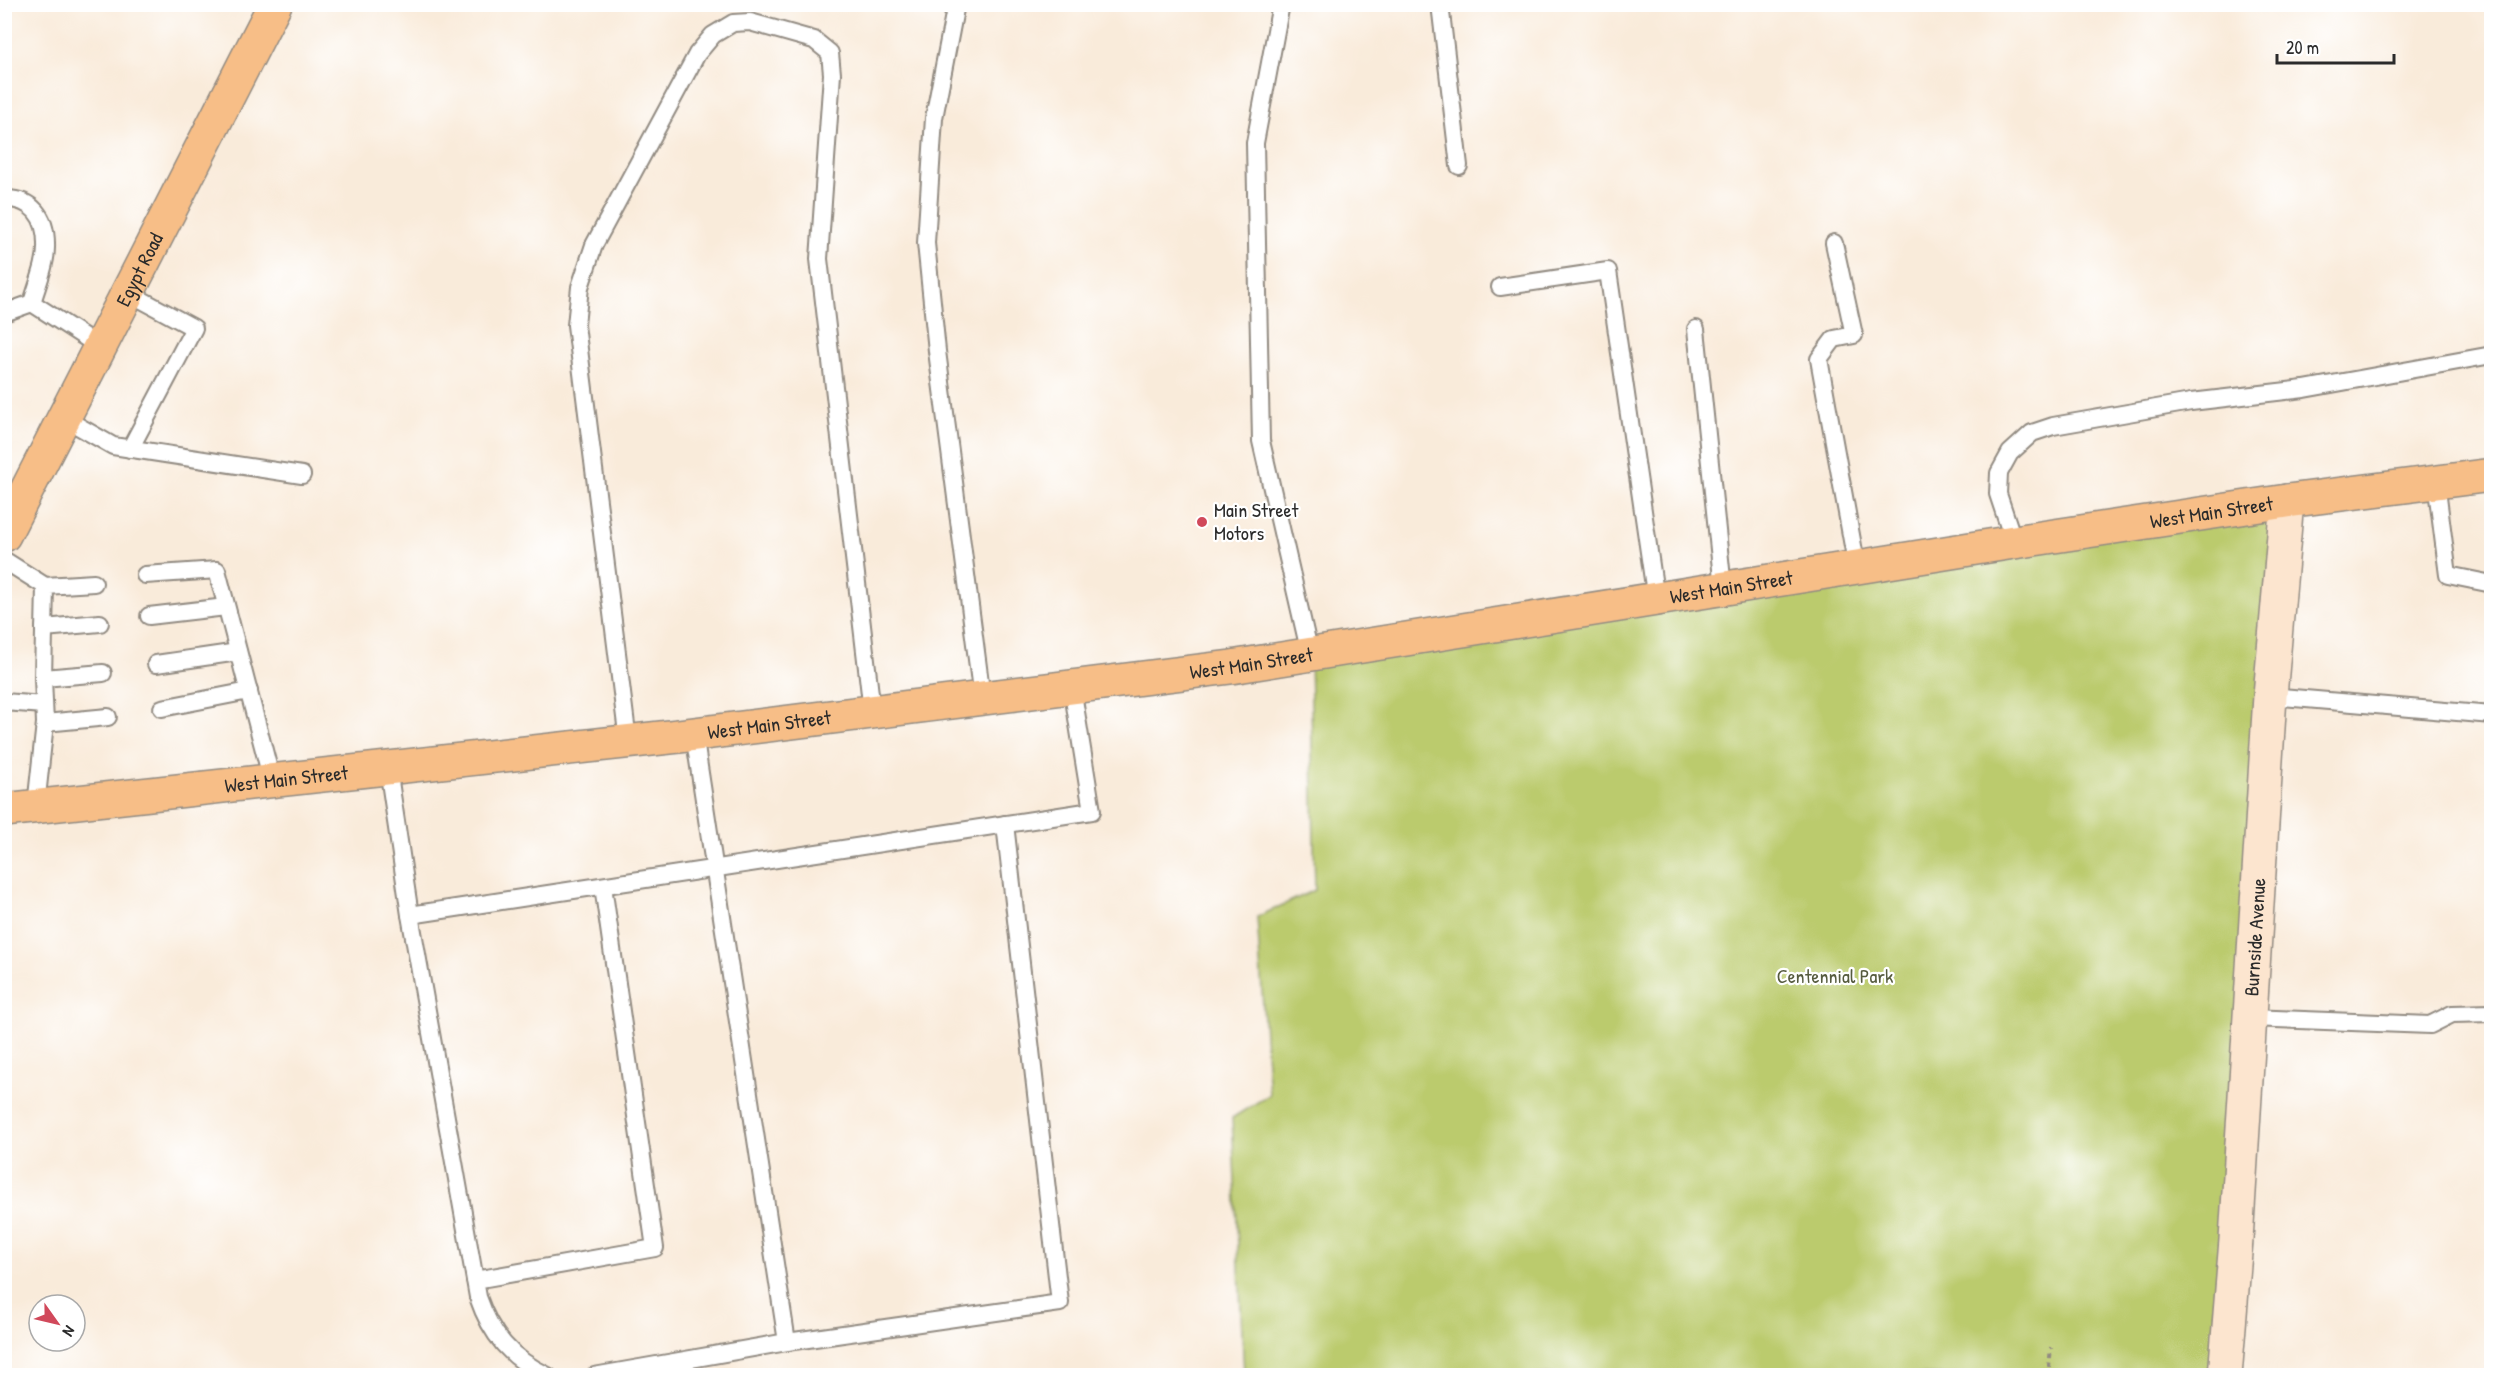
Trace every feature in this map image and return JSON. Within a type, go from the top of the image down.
[{"type":"main road","name":"Egypt Road","points":[[4,535],[275,4]]},
{"type":"main road","name":"West Main Street","points":[[20,808],[694,734],[1231,667],[2014,542],[2287,501],[2492,475]]},
{"type":"street","name":"Burnside Avenue","points":[[2225,1376],[2270,696],[2287,501]]},
{"type":"lane","points":[[956,4],[934,118],[926,243],[937,351],[982,698]]},
{"type":"lane","points":[[1281,4],[1255,144],[1260,441],[1310,654]]},
{"type":"lane","points":[[1440,4],[1459,166]]},
{"type":"lane","points":[[628,741],[576,326],[580,287],[594,245],[697,54],[713,35],[733,23],[750,21],[814,40],[830,53],[832,74],[819,259],[872,711]]},
{"type":"lane","points":[[4,199],[15,198],[31,204],[45,230],[47,246],[32,303]]},
{"type":"lane","points":[[1834,243],[1854,335],[1834,339],[1819,359],[1857,568]]},
{"type":"lane","points":[[1500,287],[1608,271],[1656,600]]},
{"type":"lane","points":[[129,293],[194,328],[130,449]]},
{"type":"lane","points":[[4,313],[32,303]]},
{"type":"lane","points":[[32,303],[100,347]]},
{"type":"lane","points":[[1696,329],[1723,588]]},
{"type":"lane","points":[[2014,542],[1998,494],[1999,473],[2010,453],[2032,433],[2053,426],[2191,402],[2304,389],[2492,355]]},
{"type":"lane","points":[[64,418],[113,446],[302,475]]},
{"type":"lane","points":[[2436,482],[2448,575],[2492,584]]},
{"type":"lane","points":[[4,560],[45,586],[94,583]]},
{"type":"lane","points":[[145,575],[218,570],[272,781]]},
{"type":"lane","points":[[20,808],[45,723],[43,678],[45,586]]},
{"type":"lane","points":[[149,616],[226,607]]},
{"type":"lane","points":[[44,628],[100,623]]},
{"type":"lane","points":[[156,664],[238,652]]},
{"type":"lane","points":[[43,678],[103,673]]},
{"type":"lane","points":[[410,915],[1092,811],[1072,687]]},
{"type":"lane","points":[[162,708],[249,691]]},
{"type":"lane","points":[[2270,696],[2492,715]]},
{"type":"lane","points":[[4,702],[44,705]]},
{"type":"lane","points":[[45,723],[108,717]]},
{"type":"lane","points":[[694,734],[786,1342]]},
{"type":"lane","points":[[388,768],[410,915],[475,1280],[486,1320],[500,1341],[528,1365],[548,1376]]},
{"type":"lane","points":[[594,1376],[786,1342],[1060,1303],[1005,824]]},
{"type":"lane","points":[[475,1280],[655,1248],[603,886]]},
{"type":"lane","points":[[2250,1018],[2430,1025],[2452,1014],[2492,1013]]},
{"type":"path","points":[[2048,1376],[2050,1348]]},
{"type":"green space","name":"Centennial Park","points":[[2287,501],[2225,1375],[1244,1375],[1232,1118],[1269,1095],[1257,917],[1315,890],[1310,654]]},
{"type":"place","name":"Main Street Motors","points":[[1202,522]]}]
